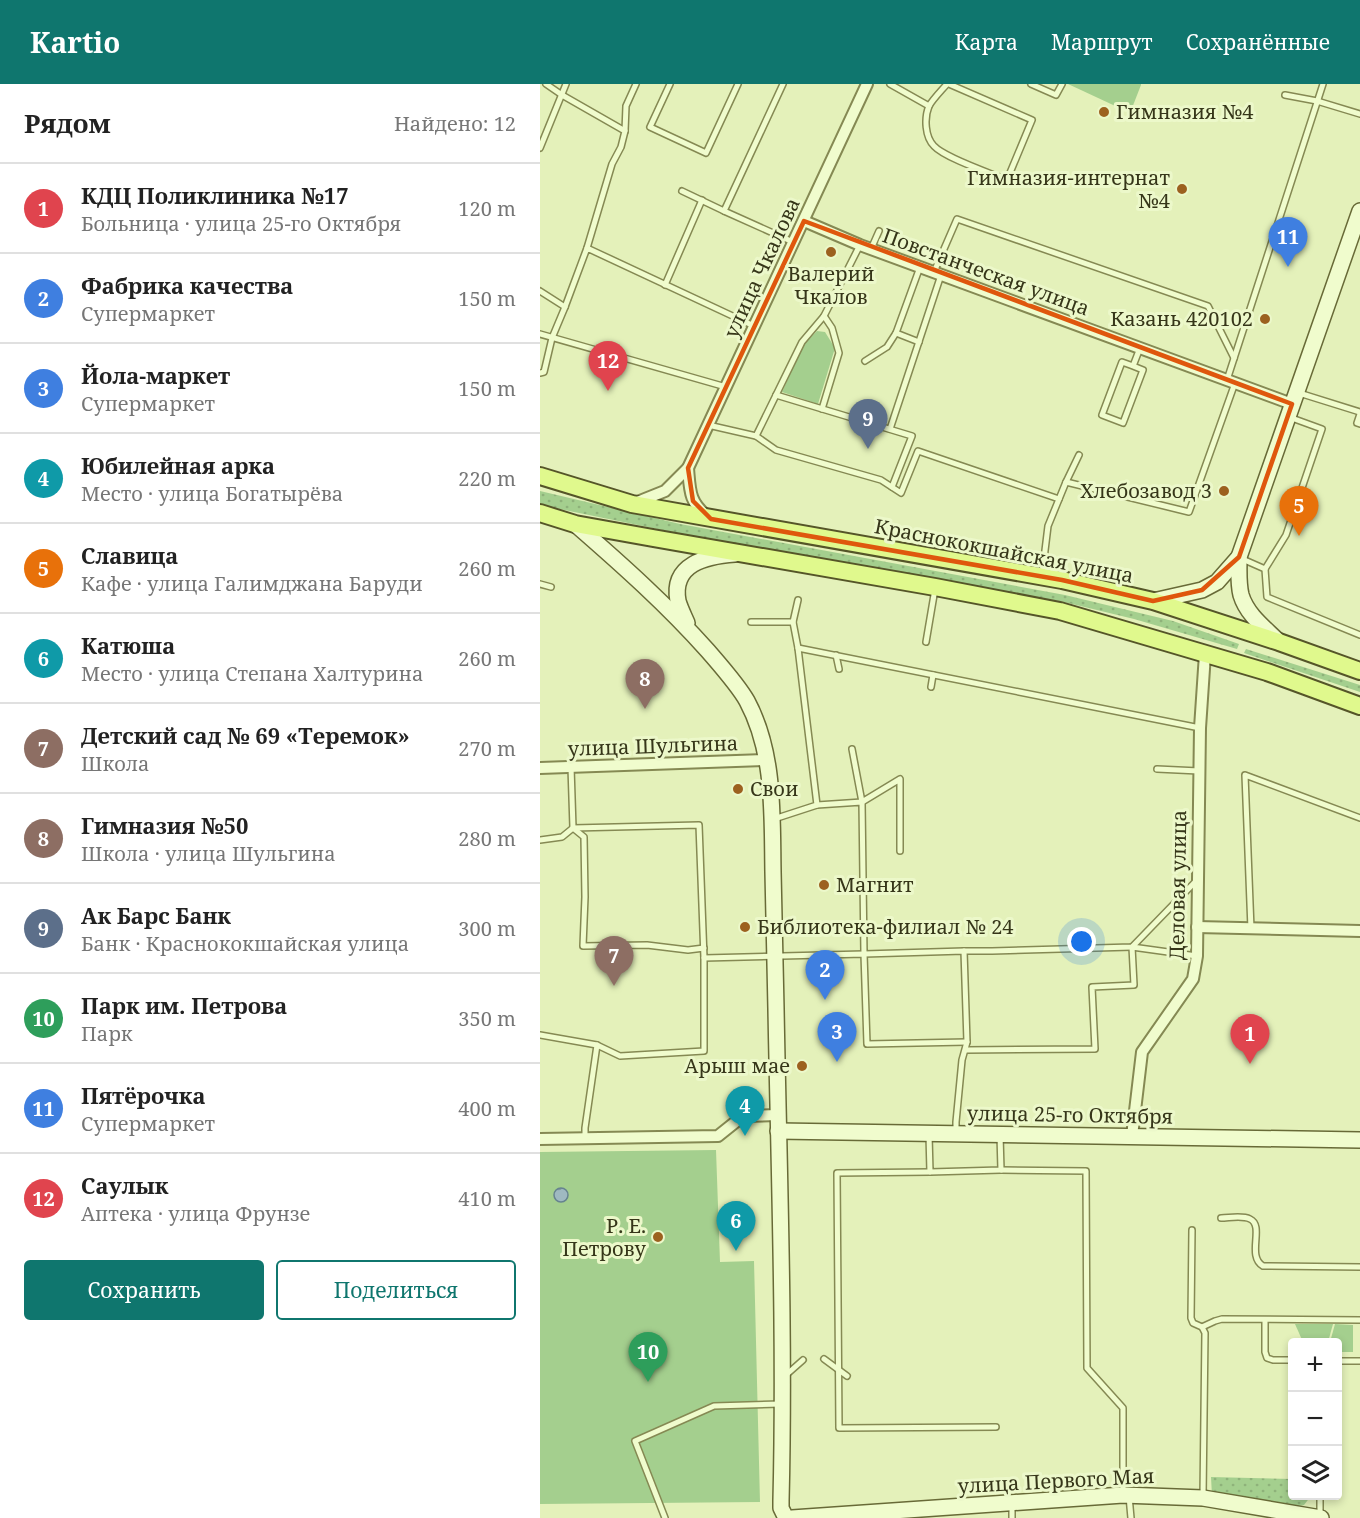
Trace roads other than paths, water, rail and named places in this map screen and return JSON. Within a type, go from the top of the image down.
[{"type":"main road","name":"Краснококшайская улица","points":[[540,476],[632,504],[1042,576],[1153,601],[1360,671]]},
{"type":"main road","points":[[540,513],[574,524],[1060,611],[1267,672],[1357,707]]},
{"type":"street","name":"улица Чкалова","points":[[632,504],[665,491],[688,468],[867,84]]},
{"type":"street","points":[[1153,601],[1202,590],[1217,582],[1239,557],[1360,211]]},
{"type":"street","name":"Повстанческая улица","points":[[804,221],[937,274],[1292,404]]},
{"type":"street","points":[[688,468],[693,501],[711,519]]},
{"type":"street","points":[[574,524],[633,574],[691,632],[718,663],[746,700],[759,728],[767,760],[772,820],[775,956],[783,1404],[781,1501],[786,1518]]},
{"type":"street","points":[[691,632],[678,603],[677,588],[683,571],[693,564],[723,555],[741,554]]},
{"type":"street","points":[[1239,557],[1241,590],[1246,606],[1279,642]]},
{"type":"street","name":"Деловая улица","points":[[1132,1136],[1142,1052],[1193,979],[1197,956],[1200,728],[1205,654]]},
{"type":"street","name":"улица Шульгина","points":[[540,768],[767,760]]},
{"type":"street","points":[[1197,927],[1360,931]]},
{"type":"street","points":[[540,1139],[718,1136],[743,1116],[778,1115]]},
{"type":"street","name":"улица 25-го Октября","points":[[778,1131],[1360,1140]]},
{"type":"street","name":"улица Первого Мая","points":[[792,1518],[1012,1510],[1126,1496],[1203,1498],[1320,1518]]},
{"type":"lane","points":[[546,84],[625,131]]},
{"type":"lane","points":[[540,148],[566,84]]},
{"type":"lane","points":[[540,373],[544,372],[552,338],[587,248],[612,164],[621,147],[625,131],[626,106],[636,84]]},
{"type":"lane","points":[[670,84],[650,127],[705,153],[738,84]]},
{"type":"lane","points":[[724,211],[783,84]]},
{"type":"lane","points":[[890,84],[929,106]]},
{"type":"lane","points":[[948,84],[1032,120],[1007,180],[945,154],[933,146],[925,123],[929,106],[948,84]]},
{"type":"lane","points":[[1031,84],[1056,95],[1062,84]]},
{"type":"lane","points":[[1066,482],[1189,512],[1231,381],[1234,358],[1323,84]]},
{"type":"lane","points":[[1285,95],[1317,101],[1360,114]]},
{"type":"lane","points":[[682,190],[793,242]]},
{"type":"lane","points":[[665,285],[702,200]]},
{"type":"lane","points":[[890,429],[919,342],[937,274],[957,219],[1208,306],[1234,358]]},
{"type":"lane","points":[[872,249],[879,231]]},
{"type":"lane","points":[[756,436],[802,342],[824,316],[860,245]]},
{"type":"lane","points":[[587,248],[754,326]]},
{"type":"lane","points":[[865,361],[887,347],[896,333],[920,267]]},
{"type":"lane","points":[[540,291],[565,307]]},
{"type":"lane","points":[[822,409],[839,353],[832,328],[824,316]]},
{"type":"lane","points":[[896,333],[919,342]]},
{"type":"lane","points":[[540,334],[726,387]]},
{"type":"lane","points":[[1133,366],[1140,348]]},
{"type":"lane","points":[[1122,362],[1133,366],[1143,370],[1123,423],[1102,415],[1122,362]]},
{"type":"lane","points":[[776,395],[912,436],[892,487]]},
{"type":"lane","points":[[1292,404],[1360,413],[1357,423],[1360,424]]},
{"type":"lane","points":[[1292,404],[1322,429],[1286,535],[1265,569],[1267,597],[1360,635]]},
{"type":"lane","points":[[708,425],[756,436],[776,450],[881,480],[901,493],[918,451],[1059,499]]},
{"type":"lane","points":[[1042,576],[1048,526],[1079,454]]},
{"type":"lane","points":[[1239,557],[1265,569]]},
{"type":"lane","points":[[540,584],[551,587]]},
{"type":"lane","points":[[926,642],[935,587]]},
{"type":"lane","points":[[798,600],[793,622],[817,805]]},
{"type":"lane","points":[[751,622],[793,622]]},
{"type":"lane","points":[[798,648],[1200,728]]},
{"type":"lane","points":[[836,655],[838,669]]},
{"type":"lane","points":[[920,672],[922,664]]},
{"type":"lane","points":[[931,687],[933,675]]},
{"type":"lane","points":[[852,749],[862,802],[867,1044],[967,1042]]},
{"type":"lane","points":[[571,767],[573,828],[584,837],[584,946],[647,945],[688,950],[704,948]]},
{"type":"lane","points":[[1157,770],[1199,771]]},
{"type":"lane","points":[[1251,929],[1245,775],[1360,818]]},
{"type":"lane","points":[[772,820],[817,805],[862,802],[900,779],[900,851]]},
{"type":"lane","points":[[540,840],[562,837],[573,828],[699,825],[705,958],[704,1051],[620,1056],[597,1045],[540,1035]]},
{"type":"lane","points":[[966,1050],[1095,1049],[1092,987],[1134,985],[1132,947],[1197,880]]},
{"type":"lane","points":[[705,958],[1132,947],[1197,956]]},
{"type":"lane","points":[[956,1134],[962,1060],[967,1042],[964,951]]},
{"type":"lane","points":[[585,1138],[597,1045]]},
{"type":"lane","points":[[929,1133],[930,1172]]},
{"type":"lane","points":[[1000,1134],[1001,1170]]},
{"type":"lane","points":[[996,1427],[839,1428],[837,1173],[1001,1170],[1086,1172],[1087,1368],[1123,1408],[1126,1496],[1131,1518]]},
{"type":"lane","points":[[1221,1218],[1247,1218],[1253,1221],[1256,1230],[1256,1258],[1263,1266],[1360,1267]]},
{"type":"lane","points":[[1192,1230],[1191,1318],[1195,1325],[1202,1327],[1222,1319],[1360,1320]]},
{"type":"lane","points":[[1265,1320],[1267,1358],[1288,1360]]},
{"type":"lane","points":[[1202,1327],[1205,1333],[1203,1498]]},
{"type":"lane","points":[[824,1359],[847,1376]]},
{"type":"lane","points":[[782,1378],[803,1360]]},
{"type":"lane","points":[[1342,1361],[1360,1361]]},
{"type":"lane","points":[[665,1518],[635,1441],[714,1406],[783,1404]]},
{"type":"lane","points":[[1320,1500],[1320,1518]]},
{"type":"water","points":[[558,1188],[564,1188],[568,1195],[564,1202],[558,1202],[554,1198],[554,1192]]},
{"type":"place","name":"Гимназия №4","points":[[1104,112]]},
{"type":"place","name":"Гимназия-интернат №4","points":[[1182,189]]},
{"type":"place","name":"Валерий Чкалов","points":[[831,252]]},
{"type":"place","name":"Пятёрочка","points":[[1288,267]]},
{"type":"place","name":"Казань 420102","points":[[1265,319]]},
{"type":"place","name":"Саулык","points":[[608,391]]},
{"type":"place","name":"Ак Барс Банк","points":[[868,449]]},
{"type":"place","name":"Хлебозавод 3","points":[[1224,491]]},
{"type":"place","name":"Славица","points":[[1299,536]]},
{"type":"place","name":"Гимназия №50","points":[[645,709]]},
{"type":"place","name":"Свои","points":[[738,789]]},
{"type":"place","name":"Магнит","points":[[824,885]]},
{"type":"place","name":"Библиотека-филиал № 24","points":[[745,927]]},
{"type":"place","name":"Детский сад № 69 «Теремок»","points":[[614,986]]},
{"type":"place","name":"Фабрика качества","points":[[825,1000]]},
{"type":"place","name":"Йола-маркет","points":[[837,1062]]},
{"type":"place","name":"КДЦ Поликлиника №17","points":[[1250,1064]]},
{"type":"place","name":"Арыш мае","points":[[802,1066]]},
{"type":"place","name":"Юбилейная арка","points":[[745,1136]]},
{"type":"place","name":"Р. Е. Петрову","points":[[658,1237]]},
{"type":"place","name":"Катюша","points":[[736,1251]]},
{"type":"place","name":"Парк им. Петрова","points":[[648,1382]]}]
